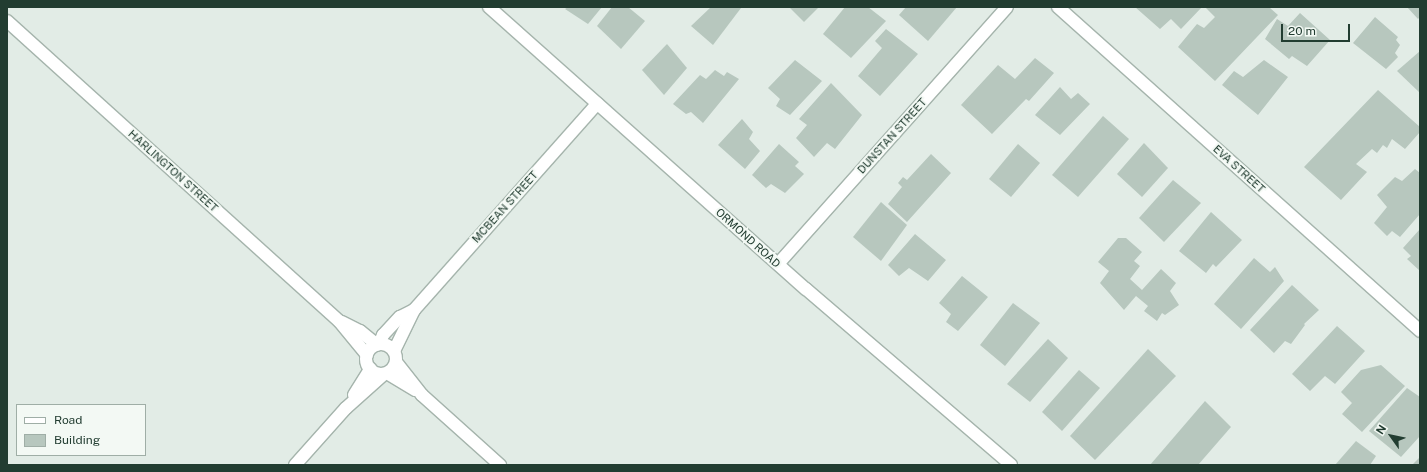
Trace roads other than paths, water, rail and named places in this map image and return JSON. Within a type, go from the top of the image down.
[{"type":"street","name":"ORMOND ROAD","points":[[489,7],[778,264],[1011,465]]},
{"type":"street","name":"DUNSTAN STREET","points":[[778,264],[1007,7]]},
{"type":"street","name":"EVA STREET","points":[[1058,7],[1420,331]]},
{"type":"street","name":"HARLINGTON STREET","points":[[7,21],[340,321],[367,355]]},
{"type":"street","name":"MCBEAN STREET","points":[[395,357],[414,310],[597,104]]},
{"type":"street","name":"MCBEAN STREET","points":[[378,344],[383,335],[400,317],[414,310]]},
{"type":"street","name":"HARLINGTON STREET","points":[[340,321],[360,331],[378,344]]},
{"type":"street","points":[[346,408],[370,369],[367,355],[378,344],[388,345],[422,395]]},
{"type":"street","points":[[295,465],[346,408],[385,374],[395,357]]},
{"type":"street","points":[[370,369],[385,374],[422,395],[500,465]]}]
